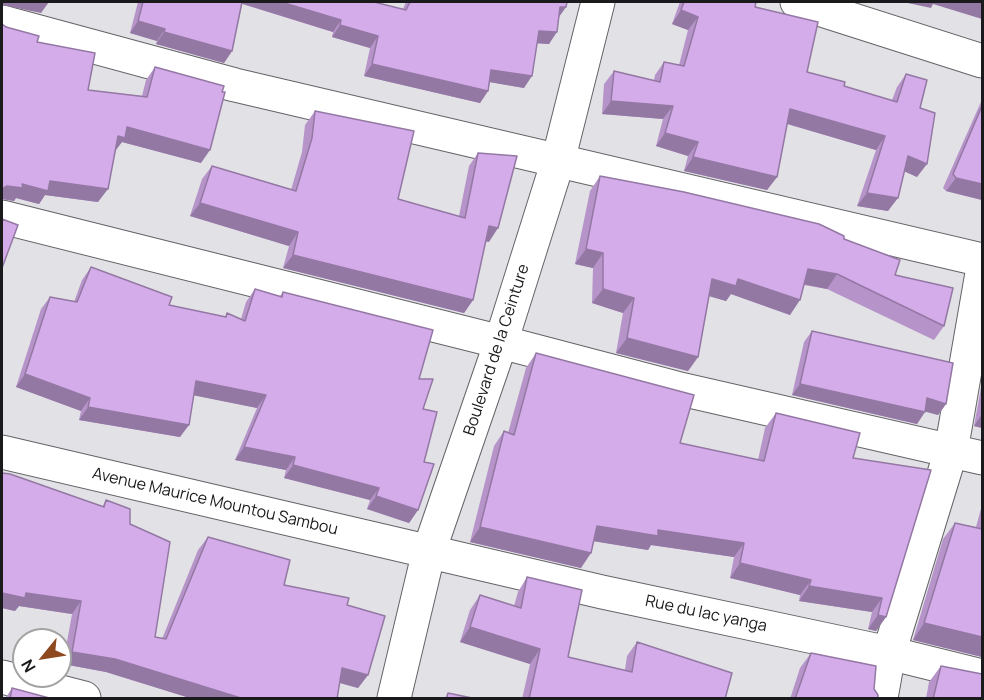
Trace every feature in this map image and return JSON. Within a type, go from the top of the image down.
[{"type":"street","name":"Boulevard de la Ceinture","points":[[394,699],[429,551],[501,342],[558,161],[598,2]]},
{"type":"street","points":[[797,2],[982,61]]},
{"type":"street","points":[[2,22],[235,85],[982,260]]},
{"type":"street","points":[[2,217],[676,388],[967,454]]},
{"type":"street","points":[[881,699],[889,652],[967,454],[982,273]]},
{"type":"street","name":"Avenue Maurice Mountou Sambou","points":[[2,452],[429,551]]},
{"type":"street","name":"Rue du lac yanga","points":[[429,551],[602,592],[889,652],[982,676]]},
{"type":"street","points":[[2,677],[84,699]]},
{"type":"building","points":[[143,2],[242,2],[232,51],[164,32],[165,29],[138,21]]},
{"type":"building","points":[[281,2],[374,2],[406,10],[410,2],[567,2],[566,7],[560,7],[557,32],[539,31],[532,76],[491,70],[488,91],[372,64],[378,36],[340,25],[341,20]]},
{"type":"building","points":[[684,2],[756,2],[755,7],[818,22],[807,72],[845,82],[844,86],[897,102],[906,74],[927,80],[920,108],[935,113],[927,164],[908,156],[898,198],[867,193],[885,136],[790,109],[777,177],[693,157],[698,142],[665,133],[673,106],[611,101],[614,71],[660,82],[664,62],[684,66],[698,17],[681,10]]},
{"type":"building","points":[[2,24],[39,36],[37,42],[95,53],[88,90],[147,97],[155,67],[224,86],[222,92],[225,92],[210,150],[127,127],[125,138],[118,136],[108,189],[50,181],[48,191],[22,184],[23,188],[7,186],[2,189]]},
{"type":"building","points":[[982,106],[982,184],[956,178],[953,174]]},
{"type":"building","points":[[315,111],[414,131],[398,199],[465,218],[478,153],[517,156],[498,228],[489,226],[473,300],[293,255],[298,232],[200,203],[212,166],[296,191],[312,138]]},
{"type":"building","points":[[600,176],[684,192],[819,224],[844,236],[844,239],[900,260],[895,275],[953,288],[944,326],[837,274],[808,269],[800,300],[738,279],[736,286],[712,279],[698,357],[627,338],[634,298],[603,289],[603,253],[586,249]]},
{"type":"building","points":[[2,219],[18,225],[2,268]]},
{"type":"building","points":[[91,267],[172,297],[169,305],[226,317],[227,313],[245,321],[255,289],[282,297],[283,292],[433,330],[419,379],[433,379],[423,409],[437,412],[424,462],[434,464],[418,510],[376,496],[379,488],[293,465],[295,457],[244,447],[266,395],[196,381],[189,425],[88,407],[90,398],[25,374],[50,297],[77,302]]},
{"type":"building","points":[[812,331],[953,363],[946,404],[927,398],[925,412],[800,384]]},
{"type":"building","points":[[536,353],[694,395],[680,443],[764,461],[776,413],[860,433],[853,458],[931,470],[886,617],[878,615],[882,598],[809,586],[811,580],[740,563],[744,543],[658,530],[658,536],[597,526],[591,553],[480,527],[504,431],[514,435]]},
{"type":"building","points":[[2,473],[104,507],[106,500],[130,509],[130,524],[170,542],[155,637],[166,639],[208,537],[290,560],[284,585],[349,598],[347,605],[385,616],[368,675],[342,668],[337,699],[244,699],[115,659],[72,652],[81,601],[26,593],[25,598],[2,593]]},
{"type":"building","points":[[955,523],[982,529],[982,637],[924,623]]},
{"type":"building","points":[[527,577],[582,590],[568,657],[632,672],[637,642],[732,673],[725,699],[529,699],[540,649],[470,627],[480,595],[521,608]]},
{"type":"building","points":[[811,653],[876,666],[874,689],[878,699],[795,699]]},
{"type":"building","points":[[941,666],[982,674],[982,699],[933,699]]},
{"type":"building","points":[[12,688],[53,699],[10,699]]},
{"type":"building","points":[[448,693],[477,699],[446,699]]}]
